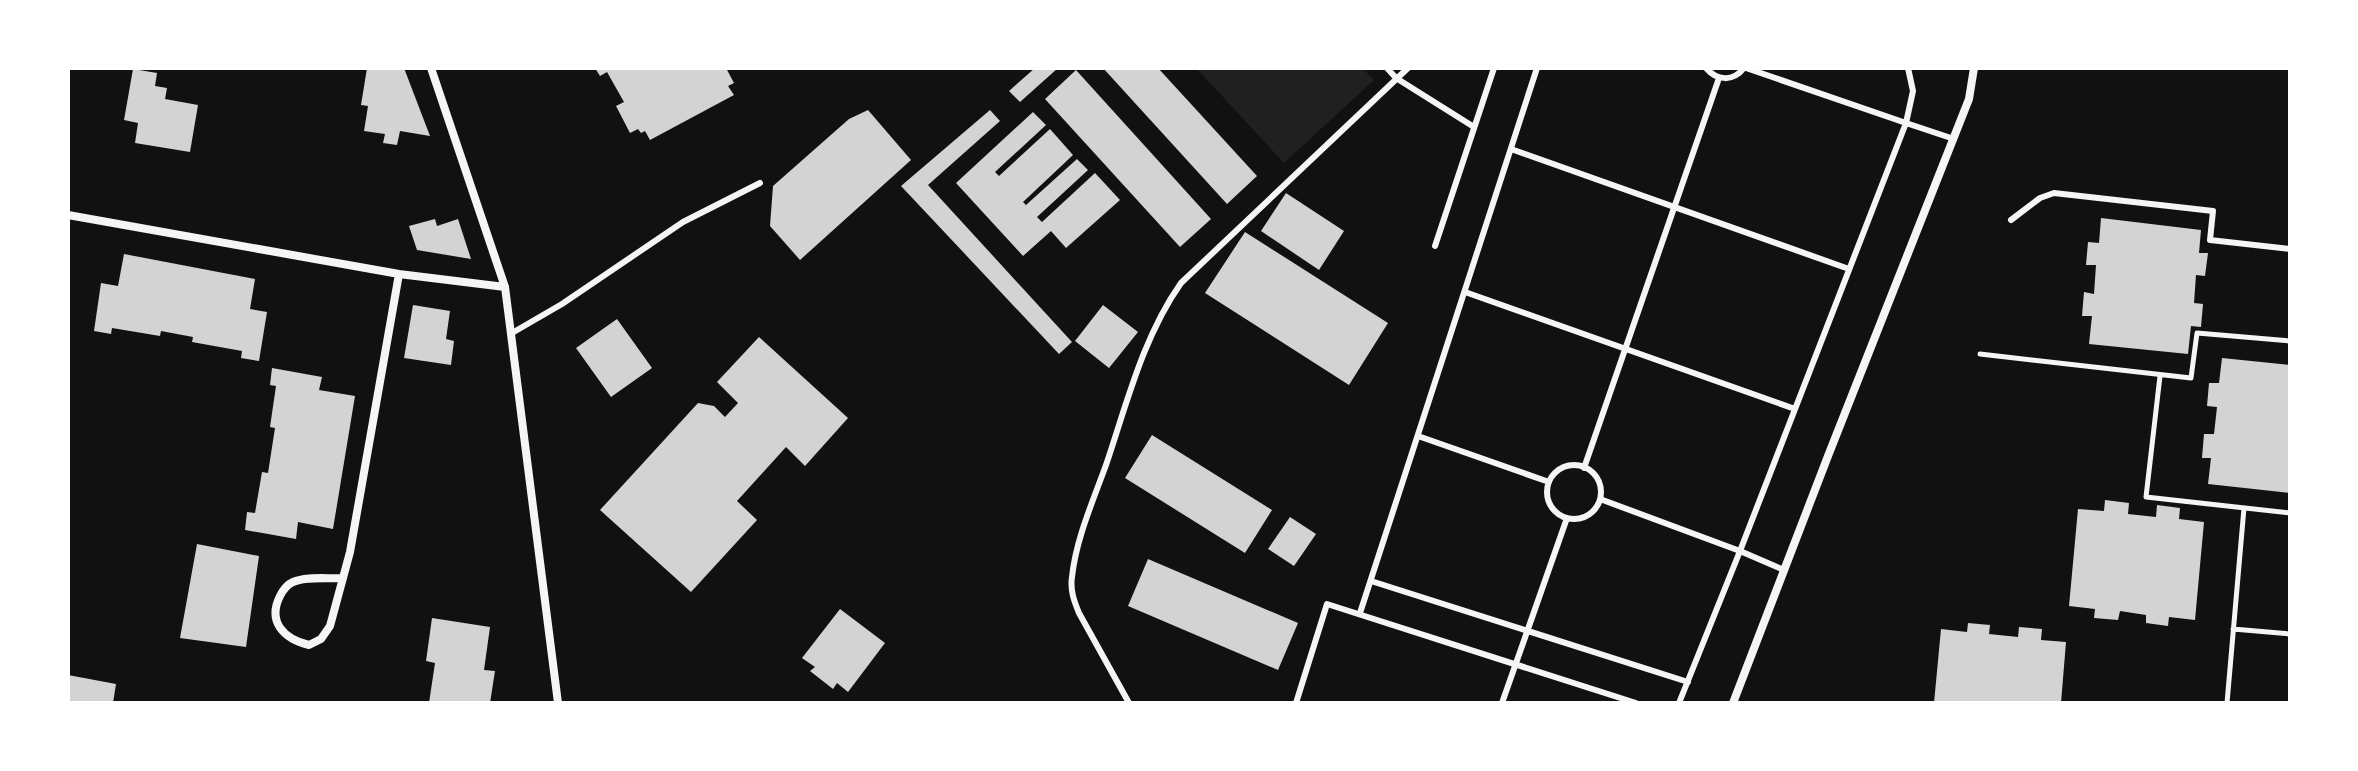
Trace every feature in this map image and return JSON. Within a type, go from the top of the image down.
[{"type":"street","points":[[431,68],[505,287],[558,703]]},
{"type":"street","points":[[1733,703],[1954,139],[1969,99],[1974,68]]},
{"type":"street","points":[[68,215],[399,274],[505,287]]},
{"type":"street","points":[[343,578],[295,581],[283,588],[274,617],[280,629],[293,641],[309,645],[321,639],[330,626],[343,578],[353,537],[399,274]]},
{"type":"lane","points":[[1387,68],[1396,78],[1474,127]]},
{"type":"lane","points":[[1129,703],[1079,613],[1071,580],[1088,517],[1148,341],[1181,283],[1408,68]]},
{"type":"lane","points":[[1435,246],[1494,68]]},
{"type":"lane","points":[[1360,613],[1537,68]]},
{"type":"lane","points":[[1706,68],[1719,78],[1734,77],[1745,68],[1954,139]]},
{"type":"lane","points":[[1679,703],[1906,123],[1913,91],[1908,68]]},
{"type":"lane","points":[[1584,468],[1719,78]]},
{"type":"lane","points":[[1511,149],[1849,269]]},
{"type":"lane","points":[[512,333],[562,304],[683,222],[760,183]]},
{"type":"lane","points":[[2011,220],[2040,198],[2054,193],[2094,196],[2213,211],[2210,240],[2290,249]]},
{"type":"lane","points":[[1465,292],[1795,409]]},
{"type":"lane","points":[[1418,436],[1549,482]]},
{"type":"lane","points":[[1564,468],[1584,468],[1599,484],[1600,499],[1590,514],[1567,518],[1550,504],[1547,497],[1549,482],[1564,468]]},
{"type":"lane","points":[[1600,499],[1784,570]]},
{"type":"lane","points":[[1502,703],[1567,518]]},
{"type":"lane","points":[[1371,581],[1688,682]]},
{"type":"lane","points":[[1296,703],[1327,604],[1636,703]]},
{"type":"path","points":[[1980,354],[2191,378],[2197,333],[2290,341]]},
{"type":"path","points":[[2160,376],[2146,497],[2290,513]]},
{"type":"path","points":[[2227,703],[2244,508]]},
{"type":"path","points":[[2233,629],[2290,634]]},
{"type":"shaded area","points":[[1196,68],[1362,68],[1374,80],[1284,163]]},
{"type":"building","points":[[367,68],[404,68],[430,136],[400,131],[397,145],[383,143],[385,134],[364,131],[368,106],[361,105]]},
{"type":"building","points":[[595,68],[726,68],[734,83],[728,86],[734,95],[650,140],[645,131],[641,133],[638,129],[630,133],[616,106],[624,102],[607,72],[600,76]]},
{"type":"building","points":[[1035,68],[1058,68],[1020,102],[1009,91]]},
{"type":"building","points":[[1103,68],[1158,68],[1257,176],[1227,204]]},
{"type":"building","points":[[133,69],[157,73],[155,86],[167,88],[165,99],[198,105],[190,152],[135,143],[138,123],[124,120]]},
{"type":"building","points":[[1076,70],[1211,219],[1180,247],[1045,99]]},
{"type":"building","points":[[868,110],[911,160],[800,260],[770,226],[773,186],[849,119]]},
{"type":"building","points":[[990,110],[1000,121],[928,185],[1072,342],[1059,354],[901,186]]},
{"type":"building","points":[[1033,112],[1046,125],[995,172],[999,176],[1050,129],[1073,155],[1023,202],[1026,205],[1077,159],[1088,170],[1037,217],[1042,222],[1095,173],[1120,200],[1066,248],[1051,231],[1023,256],[956,183]]},
{"type":"building","points":[[1286,193],[1344,231],[1319,270],[1261,231]]},
{"type":"building","points":[[2101,218],[2201,230],[2199,253],[2208,253],[2205,276],[2196,275],[2194,303],[2203,304],[2201,327],[2191,326],[2188,354],[2089,344],[2092,316],[2082,316],[2084,292],[2094,294],[2096,265],[2086,265],[2088,242],[2099,243]]},
{"type":"building","points":[[435,219],[437,226],[458,219],[471,259],[417,250],[409,226]]},
{"type":"building","points":[[1245,232],[1388,323],[1349,385],[1205,293]]},
{"type":"building","points":[[124,254],[255,279],[250,309],[267,312],[259,361],[241,358],[242,351],[192,342],[193,337],[161,331],[160,336],[112,328],[111,334],[94,331],[101,283],[118,286]]},
{"type":"building","points":[[413,305],[450,311],[446,339],[454,341],[451,365],[404,358]]},
{"type":"building","points":[[1103,305],[1138,332],[1109,368],[1075,341]]},
{"type":"building","points":[[617,319],[652,368],[611,397],[576,348]]},
{"type":"building","points":[[759,337],[848,418],[805,466],[786,447],[737,501],[757,520],[691,592],[600,510],[698,403],[714,406],[725,417],[738,403],[717,382]]},
{"type":"building","points":[[2222,358],[2290,365],[2290,493],[2208,484],[2211,458],[2202,458],[2204,434],[2214,434],[2217,407],[2207,406],[2209,383],[2219,383]]},
{"type":"building","points":[[272,368],[322,377],[319,390],[355,396],[333,529],[298,522],[296,539],[245,530],[247,512],[255,513],[262,472],[268,473],[275,428],[270,427],[276,386],[270,385]]},
{"type":"building","points":[[1152,435],[1272,510],[1245,553],[1125,478]]},
{"type":"building","points":[[2105,500],[2129,503],[2128,514],[2156,517],[2157,505],[2180,508],[2179,519],[2204,522],[2195,620],[2169,617],[2168,626],[2146,623],[2146,615],[2120,611],[2118,620],[2094,618],[2095,609],[2069,606],[2078,509],[2104,511]]},
{"type":"building","points":[[1290,517],[1316,534],[1294,566],[1268,549]]},
{"type":"building","points":[[197,544],[259,556],[246,647],[180,638]]},
{"type":"building","points":[[1148,559],[1298,623],[1278,670],[1128,606]]},
{"type":"building","points":[[840,609],[885,643],[848,692],[837,683],[833,689],[810,671],[815,667],[802,658]]},
{"type":"building","points":[[432,618],[490,627],[484,670],[495,671],[490,703],[429,703],[435,663],[426,661]]},
{"type":"building","points":[[1968,623],[1990,625],[1989,634],[2018,637],[2019,627],[2042,629],[2041,640],[2066,642],[2061,703],[1934,703],[1941,629],[1967,632]]},
{"type":"building","points":[[68,675],[116,684],[113,703],[68,703]]}]
